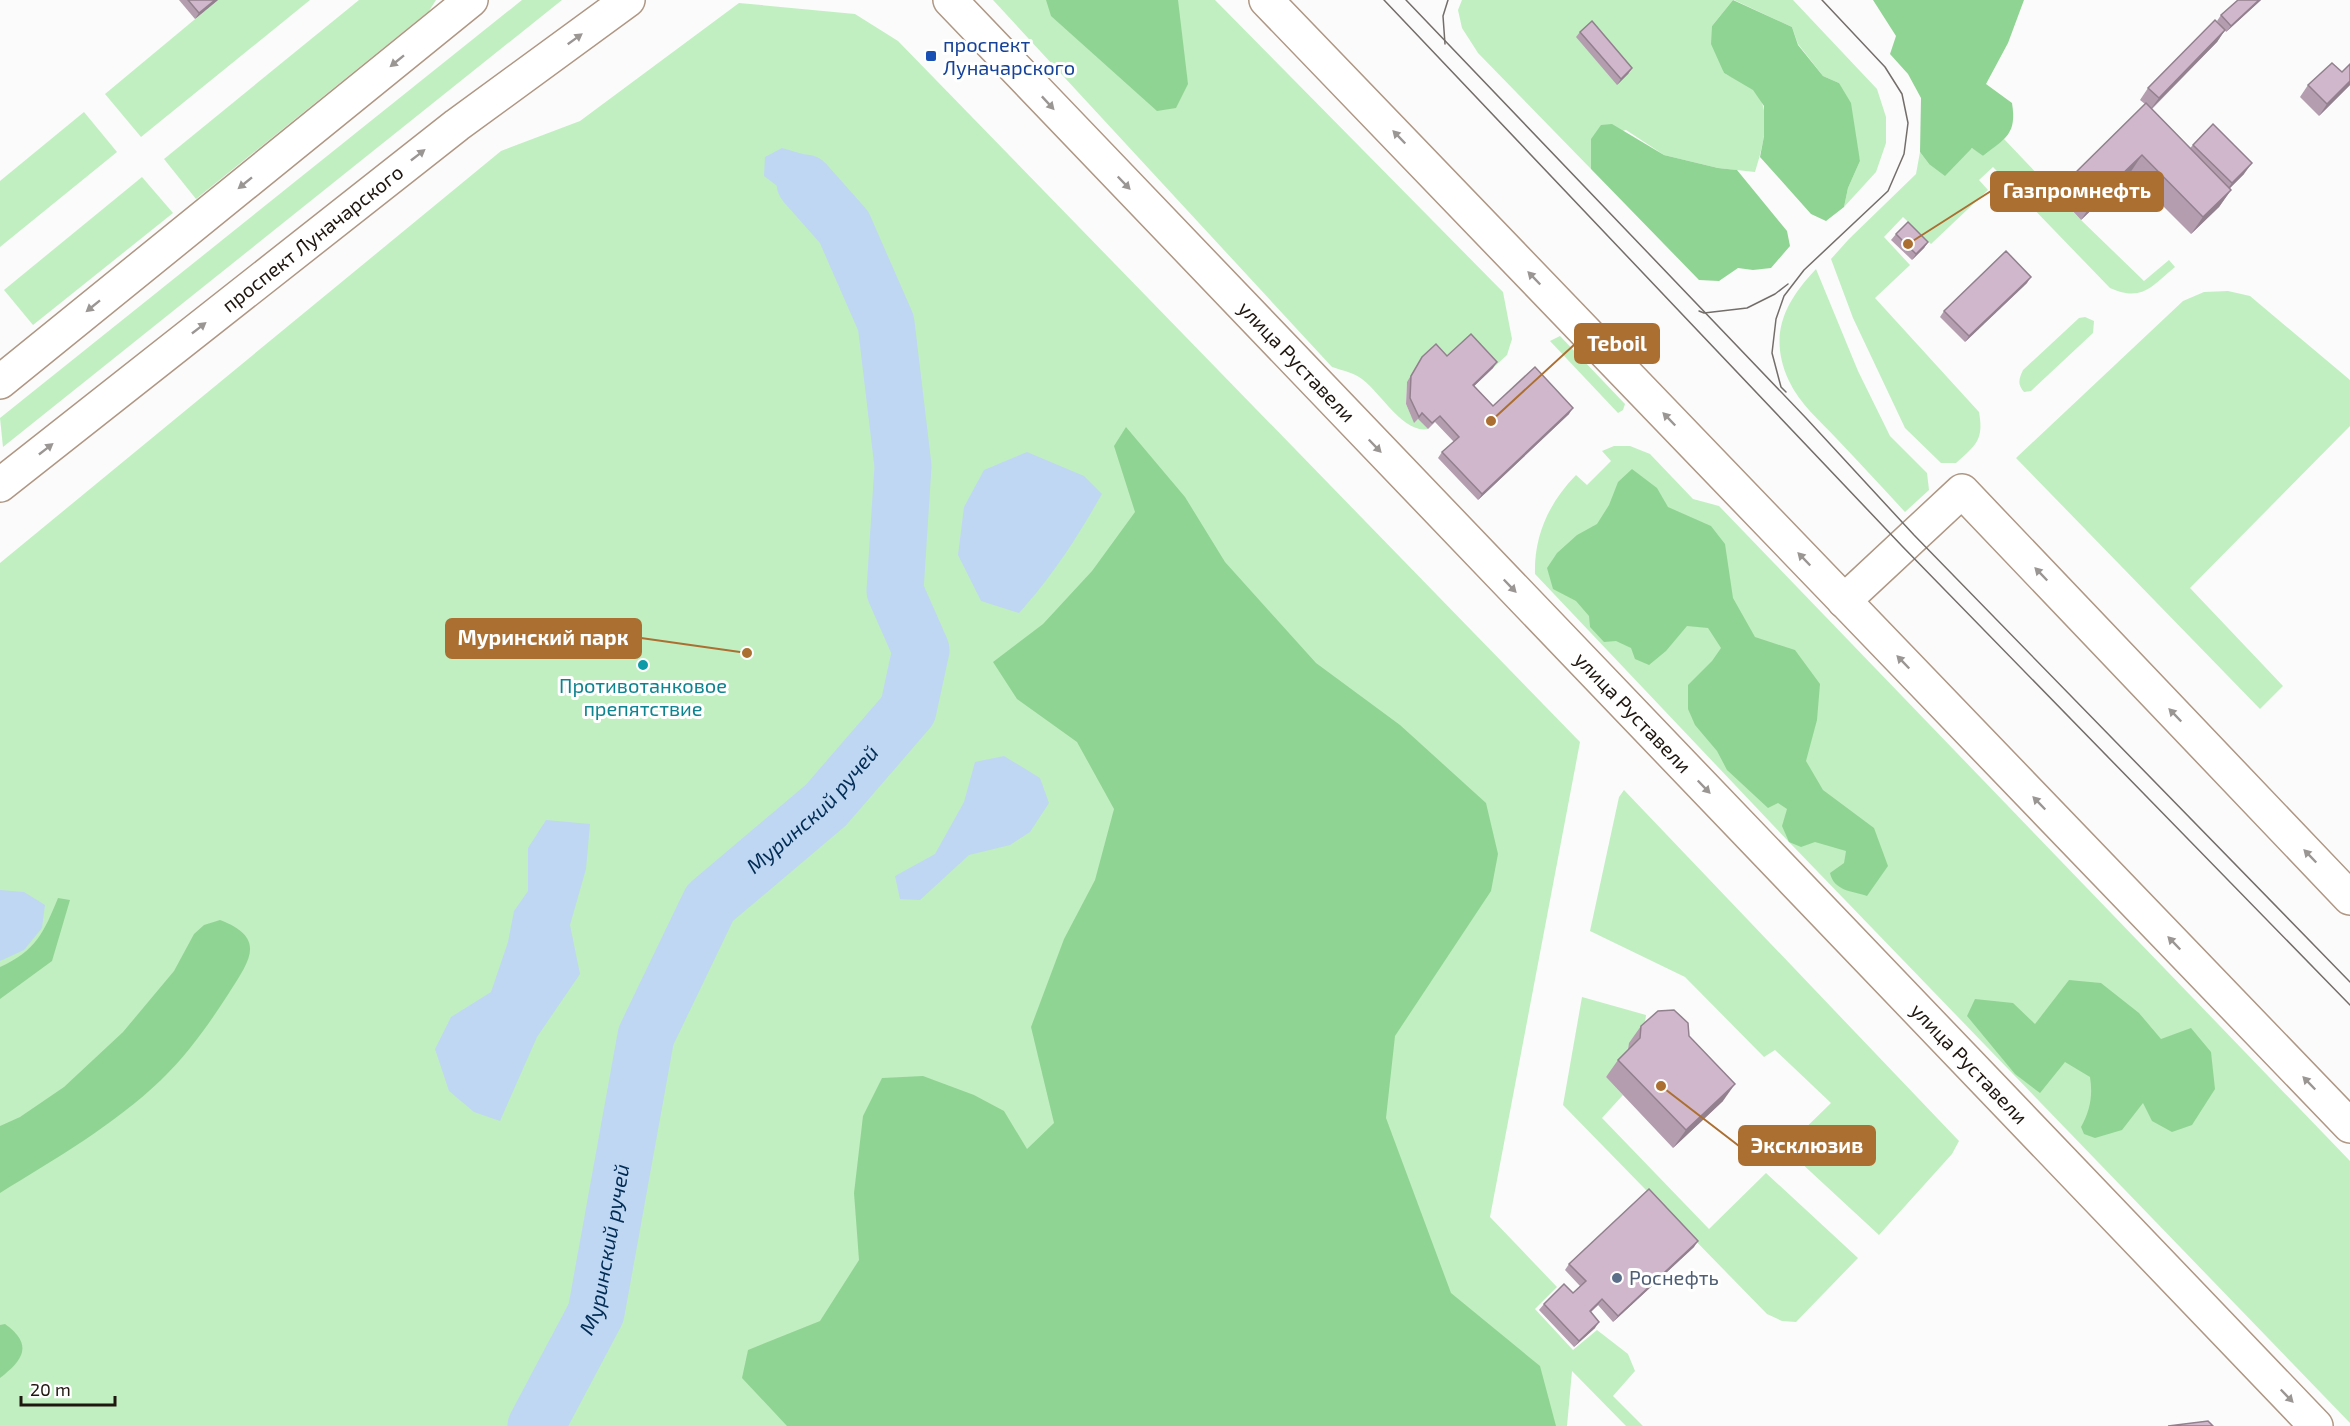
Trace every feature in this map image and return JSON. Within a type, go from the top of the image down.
[{"type":"main road","points":[[0,381],[471,0]]},
{"type":"main road","name":"проспект Луначарского","points":[[0,485],[457,124],[628,0]]},
{"type":"main road","name":"улица Руставели","points":[[950,0],[2316,1426]]},
{"type":"main road","points":[[1266,0],[2350,1126]]},
{"type":"main road","points":[[1844,602],[1962,491],[2350,898]]},
{"type":"green space","points":[[218,0],[310,0],[141,137],[105,94]]},
{"type":"green space","points":[[359,0],[436,0],[429,11],[196,199],[164,159]]},
{"type":"green space","points":[[522,0],[562,0],[3,447],[0,418]]},
{"type":"green space","points":[[993,0],[1215,0],[1503,292],[1512,339],[1507,355],[1493,368],[1443,362],[1407,382],[1406,404],[1414,422],[1418,419],[1428,429],[1418,429],[1409,425],[1367,383],[1349,372],[1332,367]]},
{"type":"green space","points":[[1046,0],[1178,0],[1188,84],[1176,108],[1157,111],[1051,16]]},
{"type":"green space","points":[[1462,0],[1733,0],[1712,26],[1724,73],[1754,90],[1764,108],[1765,130],[1755,172],[1718,168],[1664,155],[1626,130],[1591,139],[1591,169],[1478,53],[1462,28],[1458,10]]},
{"type":"green space","points":[[1733,0],[1792,27],[1798,45],[1823,76],[1839,83],[1851,103],[1860,161],[1848,188],[1844,207],[1826,221],[1811,214],[1760,157],[1764,136],[1764,106],[1753,90],[1724,73],[1711,44],[1712,26]]},
{"type":"green space","points":[[1734,0],[1793,0],[1877,89],[1886,117],[1886,143],[1876,172],[1844,207],[1848,188],[1860,161],[1839,83],[1823,76],[1798,44],[1792,27]]},
{"type":"green space","points":[[1873,0],[2024,0],[2008,43],[1986,84],[2012,103],[2013,122],[2004,139],[1983,156],[1972,148],[1945,176],[1929,164],[1920,152],[1921,98],[1908,74],[1890,54],[1896,36]]},
{"type":"green space","points":[[739,3],[855,14],[898,41],[1580,742],[1490,1217],[1557,1287],[1535,1309],[1573,1350],[1597,1330],[1628,1354],[1635,1371],[1613,1396],[1643,1426],[1626,1426],[1572,1371],[1567,1426],[0,1426],[0,563],[501,151],[580,121]]},
{"type":"green space","points":[[84,112],[117,152],[0,247],[0,181]]},
{"type":"green space","points":[[1612,124],[1664,155],[1718,168],[1737,170],[1787,231],[1790,246],[1771,268],[1753,270],[1738,268],[1719,281],[1699,280],[1591,169],[1591,139],[1601,125]]},
{"type":"green space","points":[[2004,139],[2081,220],[2144,281],[2169,260],[2175,267],[2152,286],[2138,293],[2121,292],[2110,288],[1993,167],[1979,180],[1988,190],[1931,244],[1903,217],[1884,237],[1910,265],[1875,298],[1979,412],[1980,429],[1977,441],[1956,463],[1941,463],[1905,428],[1853,318],[1831,259],[1916,174],[1920,152],[1929,164],[1973,148],[1983,156]]},
{"type":"green space","points":[[142,177],[173,213],[33,325],[4,290]]},
{"type":"green space","points":[[1816,269],[1858,371],[1890,436],[1927,473],[1929,490],[1905,512],[1804,404],[1789,381],[1780,349],[1783,320],[1795,294]]},
{"type":"green space","points":[[2228,291],[2250,296],[2350,380],[2350,426],[2190,588],[2283,686],[2260,709],[2016,458],[2183,301],[2204,292]]},
{"type":"green space","points":[[2085,317],[2094,321],[2093,333],[2031,391],[2024,392],[2019,381],[2023,370],[2079,318]]},
{"type":"green space","points":[[1560,336],[1625,404],[1623,410],[1618,413],[1550,341]]},
{"type":"green space","points":[[1126,427],[1185,497],[1225,562],[1316,663],[1400,725],[1486,803],[1498,854],[1491,891],[1395,1036],[1386,1118],[1451,1293],[1540,1366],[1556,1426],[787,1426],[742,1378],[748,1350],[820,1321],[859,1260],[854,1193],[863,1116],[882,1078],[923,1076],[974,1095],[1004,1111],[1027,1149],[1054,1123],[1031,1027],[1064,939],[1095,880],[1114,809],[1077,742],[1017,699],[993,662],[1043,624],[1092,571],[1135,512],[1114,446]]},
{"type":"green space","points":[[1614,446],[1630,446],[1650,454],[1693,499],[1719,506],[2350,1161],[2350,1423],[1789,842],[1535,574],[1540,533],[1551,508],[1576,475],[1587,485],[1611,461],[1602,451]]},
{"type":"green space","points":[[1632,469],[1657,488],[1668,507],[1711,526],[1725,544],[1733,598],[1755,637],[1795,650],[1820,684],[1817,720],[1806,761],[1823,790],[1874,828],[1888,866],[1867,896],[1844,889],[1832,879],[1830,873],[1844,863],[1846,851],[1815,842],[1801,847],[1789,842],[1782,826],[1787,809],[1778,803],[1768,808],[1727,770],[1717,751],[1695,725],[1688,709],[1688,685],[1712,661],[1721,648],[1708,628],[1687,626],[1666,651],[1649,665],[1635,659],[1631,648],[1616,641],[1604,642],[1590,627],[1589,616],[1576,601],[1553,589],[1547,568],[1557,553],[1577,535],[1597,524],[1609,505],[1618,482]]},
{"type":"green space","points":[[1624,790],[1959,1141],[1952,1154],[1879,1235],[1785,1148],[1831,1103],[1775,1050],[1764,1057],[1685,977],[1590,931],[1619,797]]},
{"type":"green space","points":[[58,898],[70,900],[52,961],[0,999],[0,967],[22,954],[37,939]]},
{"type":"green space","points":[[220,920],[244,934],[249,942],[248,960],[214,1016],[189,1049],[161,1080],[124,1112],[84,1141],[0,1193],[0,1126],[20,1117],[64,1087],[123,1032],[174,971],[194,934],[204,925]]},
{"type":"green space","points":[[2069,980],[2101,983],[2139,1013],[2161,1039],[2191,1028],[2211,1052],[2215,1089],[2192,1125],[2172,1132],[2152,1121],[2143,1103],[2122,1130],[2095,1138],[2084,1134],[2081,1127],[2090,1103],[2090,1077],[2065,1062],[2040,1093],[2015,1074],[1967,1016],[1975,999],[2013,1003],[2035,1024]]},
{"type":"green space","points":[[1582,997],[1646,1015],[1637,1041],[1606,1077],[1623,1095],[1602,1118],[1709,1229],[1766,1173],[1858,1258],[1796,1322],[1782,1321],[1767,1314],[1563,1105]]},
{"type":"green space","points":[[5,1324],[20,1339],[22,1352],[15,1365],[0,1378],[0,1325]]},
{"type":"water","points":[[782,148],[806,155],[819,169],[832,186],[841,205],[844,227],[801,204],[764,176],[765,157]]},
{"type":"water","points":[[1027,452],[1084,476],[1102,494],[1064,556],[1019,613],[981,601],[958,555],[964,507],[984,470]]},
{"type":"water","points":[[1004,756],[1040,778],[1049,803],[1030,832],[1010,845],[969,855],[920,900],[900,899],[895,876],[935,854],[964,802],[975,762]]},
{"type":"water","points":[[546,820],[590,824],[586,869],[570,925],[580,974],[537,1037],[500,1121],[474,1112],[449,1091],[435,1049],[451,1017],[491,992],[508,942],[514,911],[528,891],[528,848]]},
{"type":"water","points":[[0,890],[24,892],[45,905],[42,928],[24,950],[0,961]]},
{"type":"building","points":[[188,0],[215,0],[199,13]]},
{"type":"building","points":[[2238,0],[2259,0],[2231,26],[2221,15]]},
{"type":"building","points":[[2215,20],[2225,30],[2159,98],[2148,88]]},
{"type":"building","points":[[1592,21],[1632,68],[1621,79],[1580,32]]},
{"type":"building","points":[[2332,63],[2342,72],[2350,64],[2350,81],[2327,104],[2308,85]]},
{"type":"building","points":[[2146,103],[2231,190],[2203,217],[2142,155],[2093,202],[2070,178]]},
{"type":"building","points":[[2213,124],[2252,163],[2232,183],[2193,145]]},
{"type":"building","points":[[1908,222],[1928,242],[1916,254],[1896,234]]},
{"type":"building","points":[[2006,251],[2031,277],[1969,336],[1944,311]]},
{"type":"building","points":[[1471,334],[1497,362],[1473,385],[1493,406],[1535,367],[1573,408],[1482,494],[1442,452],[1459,437],[1440,416],[1432,423],[1422,413],[1419,417],[1410,398],[1411,376],[1422,357],[1436,344],[1447,356]]},
{"type":"building","points":[[1674,1010],[1688,1023],[1689,1036],[1735,1084],[1686,1130],[1618,1060],[1640,1038],[1641,1026],[1658,1011]]},
{"type":"building","name":"Роснефть","points":[[1649,1189],[1698,1241],[1618,1316],[1602,1299],[1590,1311],[1599,1322],[1579,1341],[1544,1304],[1564,1284],[1573,1293],[1586,1281],[1569,1264]]},
{"type":"building","points":[[2208,1421],[2213,1426],[2168,1426]]},
{"type":"waterway","name":"Муринский ручей","points":[[536,1426],[596,1313],[646,1036],[710,903],[826,805],[908,710],[921,650],[895,591],[903,466],[886,323],[844,227],[805,183]]},
{"type":"tram line","points":[[1384,0],[1902,546],[2350,1005]]},
{"type":"tram line","points":[[1406,0],[1806,418],[1914,535],[2350,982]]},
{"type":"tram line","points":[[1445,44],[1443,16],[1448,0]]},
{"type":"tram line","points":[[1786,392],[1781,387],[1772,353],[1776,319],[1784,296],[1804,270],[1888,191],[1904,154],[1908,123],[1902,94],[1885,67],[1822,0]]},
{"type":"tram line","points":[[1699,311],[1704,313],[1747,308],[1775,294],[1788,284]]},
{"type":"place","name":"проспект Луначарского","points":[[931,56]]},
{"type":"place","name":"Газпромнефть","points":[[1908,244]]},
{"type":"place","name":"Teboil","points":[[1491,421]]},
{"type":"place","name":"Муринский парк","points":[[747,653]]},
{"type":"place","name":"Противотанковое препятствие","points":[[643,665]]},
{"type":"place","name":"Эксклюзив","points":[[1661,1086]]},
{"type":"place","name":"Роснефть","points":[[1617,1278]]}]
